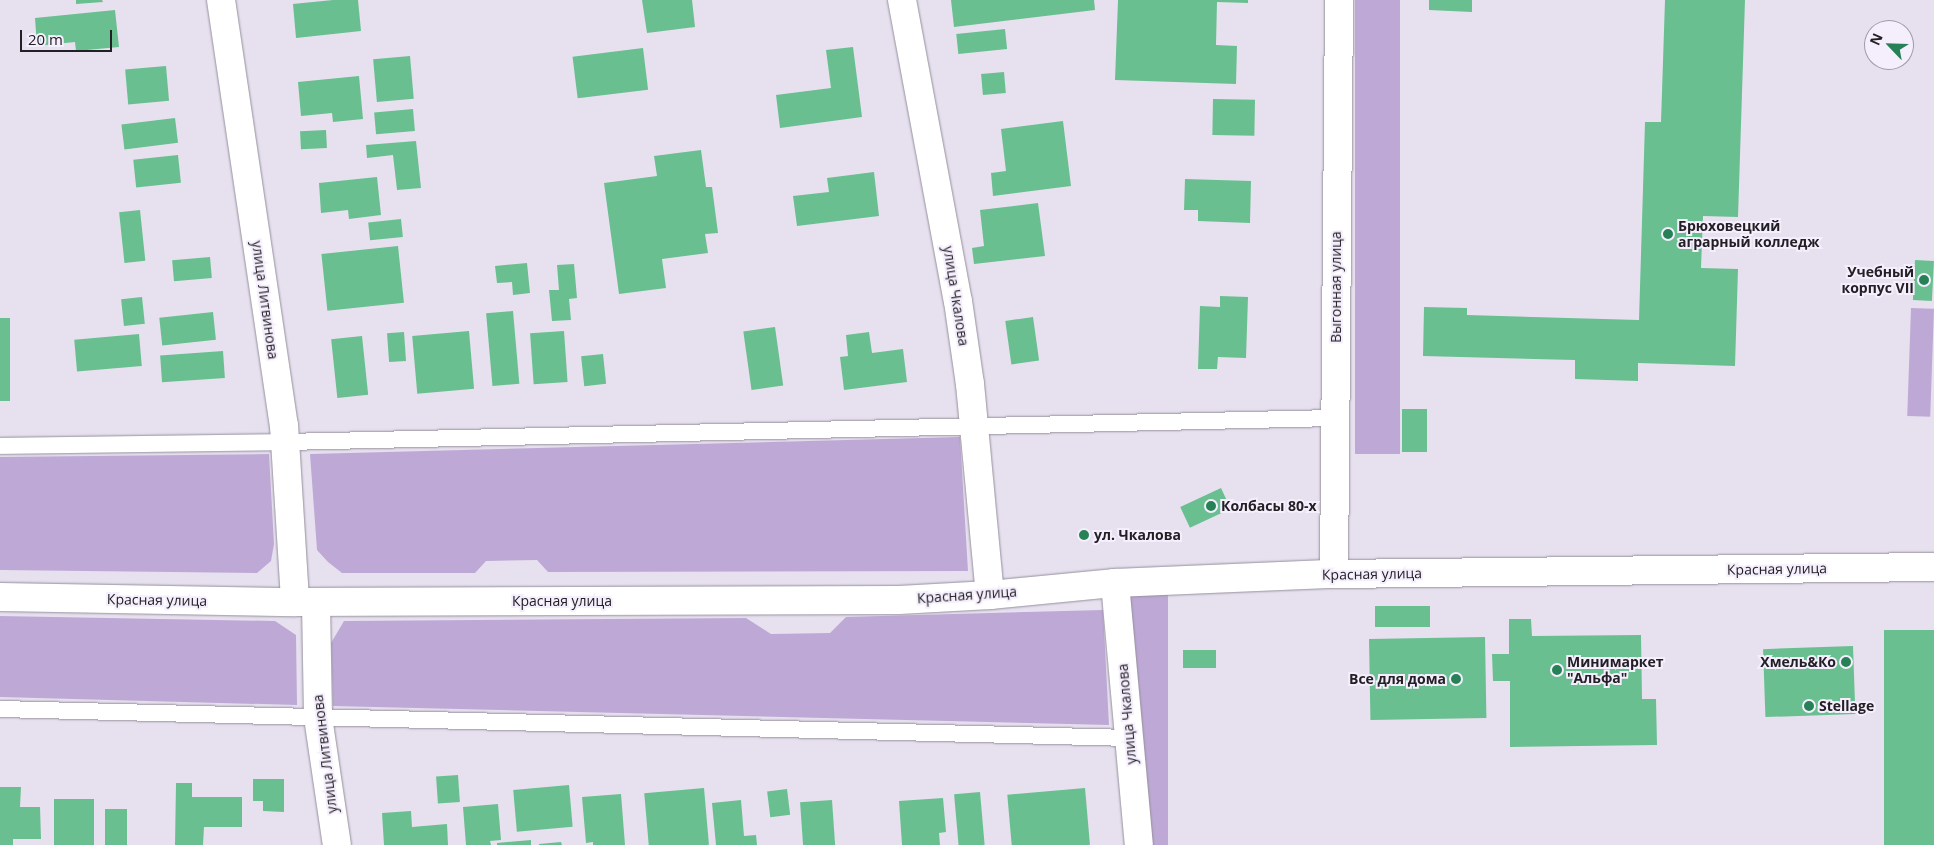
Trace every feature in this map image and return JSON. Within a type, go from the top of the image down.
[{"type":"street","name":"улица Литвинова","points":[[221,0],[285,442],[318,717],[337,845]]},
{"type":"street","name":"улица Чкалова","points":[[902,0],[958,301],[974,427],[990,595]]},
{"type":"street","name":"Выгонная улица","points":[[1334,574],[1339,0]]},
{"type":"street","name":"Красная улица","points":[[0,597],[305,602],[899,600],[990,595],[1115,583],[1334,574],[1934,567]]},
{"type":"street","name":"улица Чкалова","points":[[1115,583],[1139,845]]},
{"type":"lane","points":[[0,446],[285,442],[1335,418]]},
{"type":"lane","points":[[0,709],[1129,738]]},
{"type":"shaded area","points":[[1355,0],[1400,0],[1400,454],[1355,454]]},
{"type":"shaded area","points":[[1911,308],[1934,309],[1930,417],[1907,416]]},
{"type":"shaded area","points":[[960,437],[968,571],[548,572],[537,560],[486,561],[475,573],[342,573],[317,550],[310,454]]},
{"type":"shaded area","points":[[269,454],[274,544],[271,561],[257,573],[0,570],[0,457]]},
{"type":"shaded area","points":[[1130,593],[1168,593],[1168,845],[1130,845]]},
{"type":"shaded area","points":[[1103,610],[1109,725],[333,706],[331,643],[344,621],[746,618],[771,634],[830,633],[846,617]]},
{"type":"shaded area","points":[[0,616],[275,621],[296,635],[297,705],[0,697]]},
{"type":"building","points":[[76,0],[102,0],[103,2],[76,4]]},
{"type":"building","points":[[333,0],[358,0],[361,31],[296,38],[293,4]]},
{"type":"building","points":[[642,0],[692,0],[695,27],[647,33]]},
{"type":"building","points":[[951,0],[1094,0],[1095,10],[954,27]]},
{"type":"building","points":[[1118,0],[1248,0],[1248,3],[1217,2],[1216,45],[1237,46],[1236,84],[1115,80]]},
{"type":"building","points":[[1429,0],[1472,0],[1472,12],[1429,10]]},
{"type":"building","points":[[1665,0],[1745,0],[1738,217],[1703,216],[1701,268],[1738,269],[1735,366],[1638,363],[1638,381],[1575,379],[1575,360],[1423,356],[1424,307],[1467,308],[1467,315],[1639,320],[1645,122],[1661,122]]},
{"type":"building","points":[[115,10],[119,47],[76,51],[75,42],[37,46],[35,18]]},
{"type":"building","points":[[1005,29],[1007,49],[958,54],[956,34]]},
{"type":"building","points":[[853,47],[862,117],[780,128],[776,95],[831,88],[826,50]]},
{"type":"building","points":[[643,48],[648,90],[578,98],[573,57]]},
{"type":"building","points":[[410,56],[414,99],[377,102],[373,59]]},
{"type":"building","points":[[166,66],[169,101],[128,104],[125,70]]},
{"type":"building","points":[[1004,72],[1006,93],[983,95],[981,74]]},
{"type":"building","points":[[359,76],[363,119],[333,122],[332,113],[301,116],[298,82]]},
{"type":"building","points":[[1213,99],[1255,100],[1254,136],[1212,135]]},
{"type":"building","points":[[413,109],[415,131],[376,134],[374,112]]},
{"type":"building","points":[[175,118],[178,143],[124,149],[121,125]]},
{"type":"building","points":[[1063,121],[1071,186],[993,196],[991,173],[1006,171],[1001,129]]},
{"type":"building","points":[[326,130],[327,148],[301,149],[300,131]]},
{"type":"building","points":[[416,141],[421,188],[397,190],[393,155],[367,158],[366,145]]},
{"type":"building","points":[[701,150],[706,187],[712,187],[718,233],[705,234],[708,253],[662,259],[666,288],[619,294],[604,183],[657,176],[654,156]]},
{"type":"building","points":[[178,155],[181,183],[136,188],[133,160]]},
{"type":"building","points":[[874,172],[879,216],[797,226],[793,196],[829,192],[827,178]]},
{"type":"building","points":[[377,177],[381,215],[349,219],[348,210],[321,213],[319,183]]},
{"type":"building","points":[[1185,179],[1251,181],[1250,223],[1198,221],[1198,210],[1184,210]]},
{"type":"building","points":[[1038,203],[1045,256],[974,264],[972,248],[984,246],[980,210]]},
{"type":"building","points":[[140,210],[145,261],[124,263],[119,212]]},
{"type":"building","points":[[401,219],[403,237],[370,240],[368,222]]},
{"type":"building","points":[[398,246],[404,303],[327,311],[321,254]]},
{"type":"building","points":[[210,257],[212,278],[174,281],[172,260]]},
{"type":"building","name":"Учебный корпус VII","points":[[1915,260],[1934,261],[1932,301],[1913,300]]},
{"type":"building","points":[[527,263],[530,293],[513,295],[512,282],[497,283],[495,266]]},
{"type":"building","points":[[574,264],[577,298],[569,299],[571,320],[552,321],[549,290],[559,290],[557,265]]},
{"type":"building","points":[[1220,296],[1248,297],[1246,358],[1218,357],[1217,369],[1198,369],[1200,306],[1220,307]]},
{"type":"building","points":[[142,297],[145,324],[124,326],[121,299]]},
{"type":"building","points":[[513,311],[519,384],[492,386],[486,313]]},
{"type":"building","points":[[213,312],[216,340],[162,345],[159,318]]},
{"type":"building","points":[[1033,317],[1039,361],[1011,364],[1005,321]]},
{"type":"building","points":[[0,318],[10,318],[10,401],[0,401]]},
{"type":"building","points":[[775,327],[783,385],[752,390],[743,331]]},
{"type":"building","points":[[469,331],[474,389],[417,394],[412,336]]},
{"type":"building","points":[[564,331],[568,382],[534,384],[530,333]]},
{"type":"building","points":[[404,332],[406,361],[389,362],[387,333]]},
{"type":"building","points":[[869,332],[872,353],[903,349],[907,382],[844,390],[840,357],[848,356],[846,335]]},
{"type":"building","points":[[139,334],[142,366],[77,372],[74,340]]},
{"type":"building","points":[[362,336],[368,395],[337,398],[331,339]]},
{"type":"building","points":[[223,351],[225,378],[162,382],[160,355]]},
{"type":"building","points":[[603,354],[606,384],[584,386],[581,356]]},
{"type":"building","points":[[1402,409],[1427,409],[1427,452],[1402,452]]},
{"type":"building","points":[[1221,488],[1231,509],[1190,528],[1180,507]]},
{"type":"building","points":[[1375,606],[1430,606],[1430,627],[1375,627]]},
{"type":"building","points":[[1509,619],[1531,619],[1532,636],[1641,635],[1642,699],[1656,699],[1657,745],[1510,747],[1510,681],[1493,681],[1492,654],[1509,654]]},
{"type":"building","points":[[1884,630],[1934,630],[1934,845],[1884,845]]},
{"type":"building","points":[[1485,637],[1486,718],[1370,720],[1369,639]]},
{"type":"building","points":[[1853,646],[1855,714],[1765,717],[1763,649]]},
{"type":"building","points":[[1183,650],[1216,650],[1216,668],[1183,668]]},
{"type":"building","points":[[458,775],[460,802],[438,803],[436,777]]},
{"type":"building","points":[[253,779],[284,779],[284,812],[263,811],[263,801],[253,801]]},
{"type":"building","points":[[176,783],[192,783],[192,797],[242,797],[242,827],[204,827],[203,845],[175,845]]},
{"type":"building","points":[[569,785],[573,827],[517,832],[513,790]]},
{"type":"building","points":[[0,787],[21,787],[20,807],[40,807],[41,839],[13,839],[13,845],[0,845]]},
{"type":"building","points":[[704,788],[709,845],[649,845],[644,793]]},
{"type":"building","points":[[1085,788],[1090,845],[1012,845],[1007,795]]},
{"type":"building","points":[[787,789],[790,815],[770,817],[767,791]]},
{"type":"building","points":[[980,792],[985,845],[959,845],[954,794]]},
{"type":"building","points":[[621,794],[625,845],[593,845],[593,842],[586,843],[582,797]]},
{"type":"building","points":[[943,798],[946,832],[939,833],[940,845],[902,845],[899,801]]},
{"type":"building","points":[[54,799],[94,799],[94,845],[54,845]]},
{"type":"building","points":[[741,800],[744,836],[756,835],[757,845],[716,845],[712,803]]},
{"type":"building","points":[[832,800],[835,845],[803,845],[800,802]]},
{"type":"building","points":[[498,804],[501,840],[490,841],[491,845],[466,845],[463,807]]},
{"type":"building","points":[[105,809],[127,809],[127,845],[105,845]]},
{"type":"building","points":[[411,811],[412,827],[447,824],[448,845],[384,845],[382,813]]},
{"type":"building","points":[[531,840],[531,845],[497,845],[497,843]]},
{"type":"building","points":[[561,842],[562,845],[539,845],[539,844]]},
{"type":"place","name":"Брюховецкий аграрный колледж","points":[[1668,234]]},
{"type":"place","name":"Учебный корпус VII","points":[[1924,280]]},
{"type":"place","name":"Колбасы 80-х","points":[[1211,506]]},
{"type":"place","name":"ул. Чкалова","points":[[1084,535]]},
{"type":"place","name":"Хмель&Ко","points":[[1846,662]]},
{"type":"place","name":"Минимаркет \"Альфа\"","points":[[1557,670]]},
{"type":"place","name":"Все для дома","points":[[1456,679]]},
{"type":"place","name":"Stellage","points":[[1809,706]]}]
